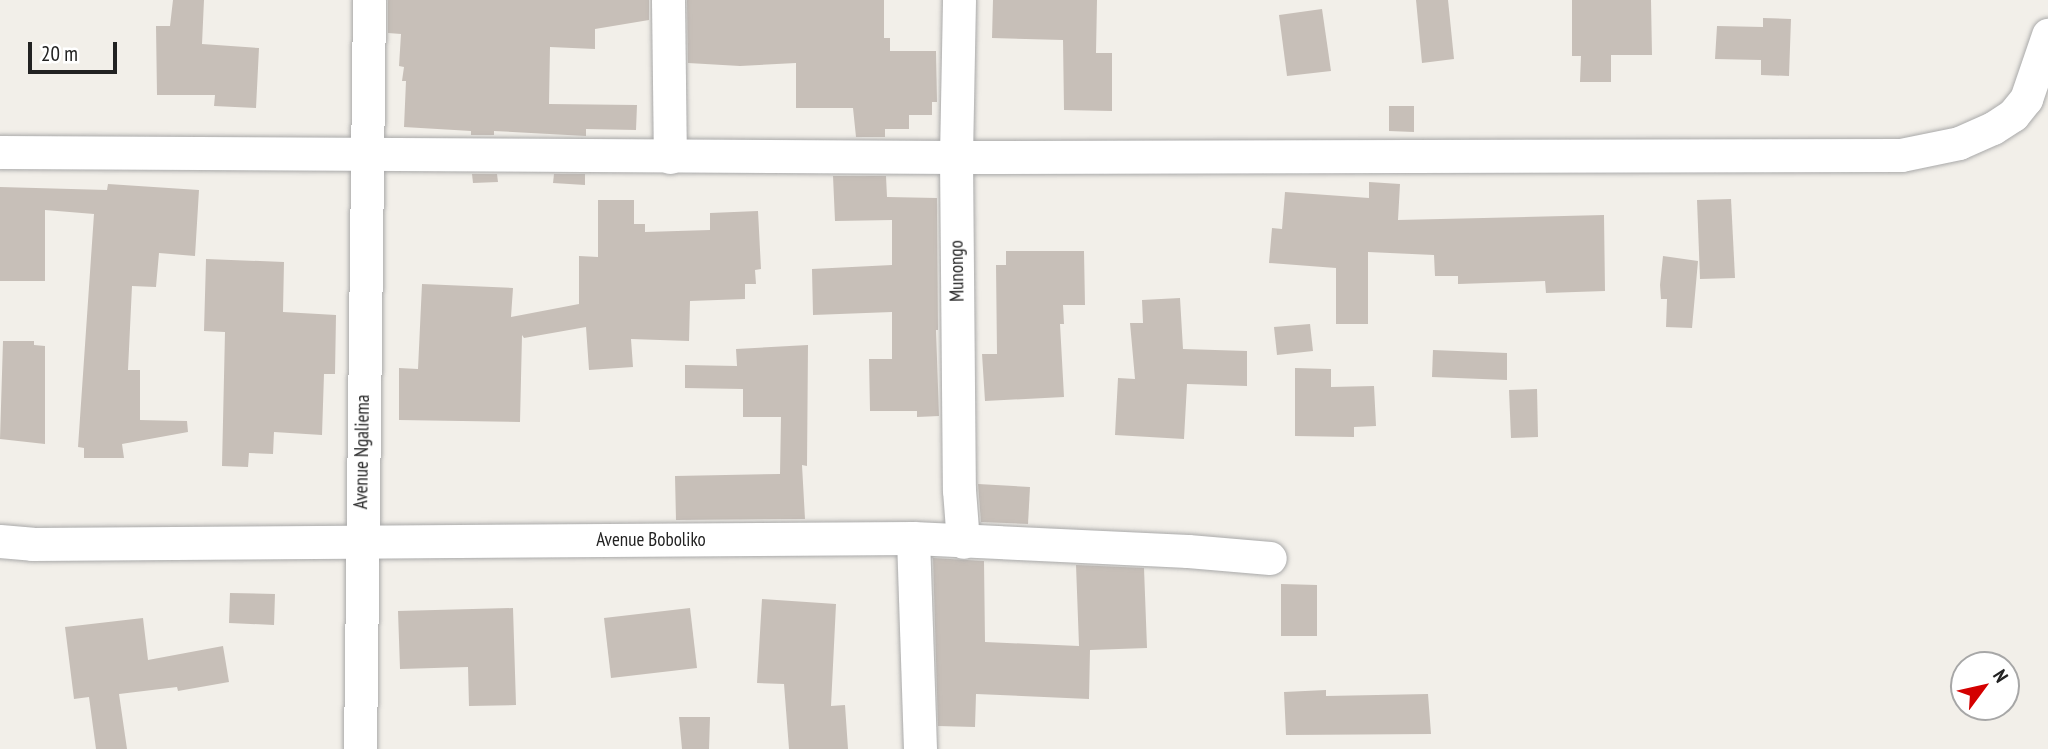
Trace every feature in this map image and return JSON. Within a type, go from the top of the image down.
[{"type":"street","name":"Avenue Ngaliema","points":[[360,749],[360,540],[369,0]]},
{"type":"street","points":[[668,0],[670,157]]},
{"type":"street","name":"Munongo","points":[[959,0],[956,157],[959,490],[963,542]]},
{"type":"street","points":[[0,152],[670,157],[1901,155],[1959,143],[1993,128],[2013,115],[2026,99],[2048,35]]},
{"type":"street","points":[[913,538],[920,749]]},
{"type":"street","name":"Avenue Boboliko","points":[[0,566],[16,543],[360,540],[913,538],[1188,551],[1270,558]]},
{"type":"building","points":[[173,0],[204,0],[202,44],[259,48],[256,108],[214,106],[215,95],[157,95],[156,26],[170,26]]},
{"type":"building","points":[[388,0],[649,0],[649,20],[595,29],[595,49],[550,47],[549,104],[637,105],[636,130],[586,129],[586,136],[494,131],[494,135],[471,135],[471,131],[404,127],[406,81],[402,81],[404,67],[399,66],[401,34],[388,33]]},
{"type":"building","points":[[687,0],[884,0],[884,38],[890,38],[890,51],[936,51],[937,102],[932,102],[932,115],[909,115],[909,129],[885,129],[885,137],[856,137],[853,108],[796,108],[796,63],[740,66],[688,63]]},
{"type":"building","points":[[993,0],[1097,0],[1096,53],[1112,53],[1112,111],[1064,110],[1063,40],[992,38]]},
{"type":"building","points":[[1416,0],[1448,0],[1454,59],[1422,63]]},
{"type":"building","points":[[1572,0],[1651,0],[1652,55],[1611,55],[1611,82],[1580,82],[1581,56],[1572,56]]},
{"type":"building","points":[[1322,9],[1331,71],[1287,76],[1279,15]]},
{"type":"building","points":[[1763,18],[1791,19],[1789,76],[1761,75],[1761,60],[1715,59],[1717,26],[1763,27]]},
{"type":"building","points":[[1389,106],[1414,106],[1414,132],[1389,131]]},
{"type":"building","points":[[472,174],[497,174],[498,182],[473,183]]},
{"type":"building","points":[[554,174],[585,174],[585,185],[553,183]]},
{"type":"building","points":[[833,176],[886,176],[887,197],[937,198],[936,330],[939,416],[917,417],[917,411],[870,411],[869,359],[892,359],[892,312],[813,315],[812,269],[892,265],[892,220],[835,221]]},
{"type":"building","points":[[1369,182],[1400,184],[1398,220],[1604,215],[1605,291],[1546,293],[1545,281],[1458,284],[1458,276],[1435,276],[1434,255],[1368,252],[1368,324],[1336,324],[1336,268],[1269,263],[1272,228],[1282,229],[1285,192],[1369,198]]},
{"type":"building","points":[[108,184],[199,190],[195,256],[159,253],[156,287],[132,286],[128,370],[140,370],[140,420],[187,421],[188,432],[122,444],[124,458],[84,458],[84,448],[78,447],[94,214],[45,210],[45,281],[0,281],[0,187],[107,190]]},
{"type":"building","points":[[1731,199],[1735,278],[1700,279],[1697,200]]},
{"type":"building","points":[[598,200],[634,200],[634,224],[645,224],[645,232],[710,230],[710,213],[758,211],[761,269],[755,270],[756,284],[745,284],[745,299],[690,301],[689,341],[631,339],[633,367],[589,370],[586,327],[524,338],[522,335],[520,422],[399,420],[399,368],[418,369],[422,284],[513,288],[511,317],[579,304],[579,256],[598,257]]},
{"type":"building","points":[[1006,251],[1084,251],[1085,305],[1063,305],[1064,324],[1060,324],[1064,397],[985,401],[982,354],[997,354],[996,265],[1006,265]]},
{"type":"building","points":[[1663,256],[1698,261],[1692,328],[1666,327],[1667,299],[1661,299],[1660,285]]},
{"type":"building","points":[[206,259],[284,262],[283,312],[336,315],[335,374],[324,374],[322,435],[274,432],[273,454],[249,453],[248,467],[222,466],[225,332],[204,331]]},
{"type":"building","points":[[1180,298],[1183,349],[1247,351],[1247,386],[1187,384],[1184,439],[1115,435],[1118,378],[1135,379],[1130,323],[1143,323],[1142,300]]},
{"type":"building","points":[[1310,324],[1313,351],[1277,355],[1274,327]]},
{"type":"building","points":[[3,341],[34,341],[34,345],[45,346],[45,444],[0,439]]},
{"type":"building","points":[[808,345],[807,466],[802,465],[805,519],[676,520],[675,476],[780,474],[781,417],[743,417],[743,389],[685,388],[685,365],[737,366],[736,349]]},
{"type":"building","points":[[1433,350],[1507,353],[1507,380],[1432,377]]},
{"type":"building","points":[[1295,368],[1331,369],[1331,387],[1374,386],[1376,426],[1354,427],[1354,437],[1295,436]]},
{"type":"building","points":[[1537,389],[1538,437],[1511,438],[1509,390]]},
{"type":"building","points":[[978,484],[1030,487],[1028,524],[981,522]]},
{"type":"building","points":[[933,558],[984,561],[985,642],[1079,646],[1076,565],[1144,568],[1147,648],[1090,650],[1089,699],[976,694],[975,727],[938,726]]},
{"type":"building","points":[[1281,584],[1317,585],[1317,636],[1281,636]]},
{"type":"building","points":[[230,593],[275,594],[274,625],[229,623]]},
{"type":"building","points":[[762,599],[836,604],[831,706],[845,705],[848,749],[789,749],[784,684],[757,683]]},
{"type":"building","points":[[513,608],[516,705],[469,706],[468,667],[400,669],[398,611]]},
{"type":"building","points":[[690,608],[697,668],[611,678],[604,618]]},
{"type":"building","points":[[143,618],[148,660],[223,646],[229,682],[178,691],[177,687],[119,694],[127,749],[96,749],[89,697],[74,699],[65,627]]},
{"type":"building","points":[[1326,690],[1326,696],[1428,694],[1431,734],[1286,735],[1284,692]]},
{"type":"building","points":[[679,717],[710,717],[709,749],[682,749]]}]
